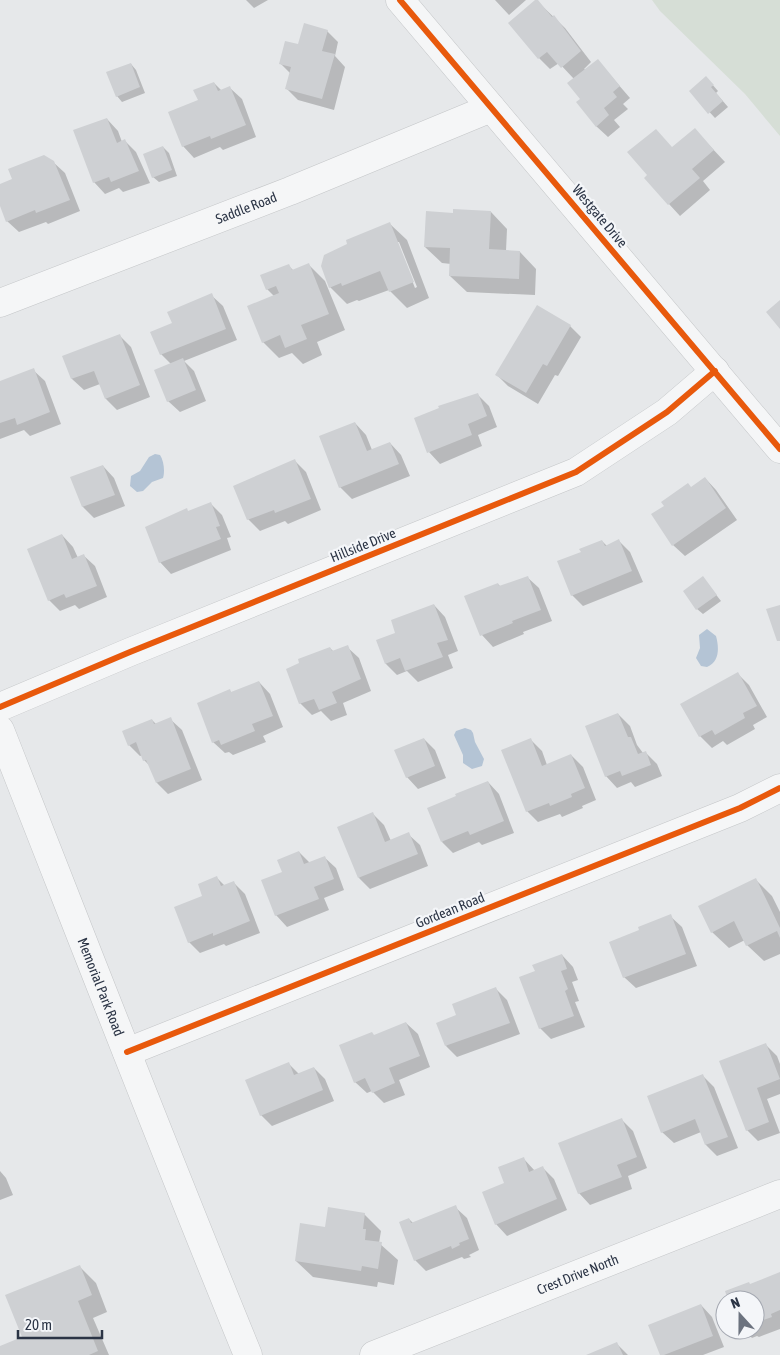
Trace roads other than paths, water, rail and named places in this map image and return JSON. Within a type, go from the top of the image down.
[{"type":"street","name":"Westgate Drive","points":[[400,0],[780,449]]},
{"type":"street","name":"Saddle Road","points":[[0,303],[290,191],[491,108]]},
{"type":"street","name":"Hillside Drive","points":[[0,706],[576,472],[667,412],[715,371]]},
{"type":"street","name":"Memorial Park Road","points":[[0,730],[178,1185],[248,1355]]},
{"type":"street","name":"Gordean Road","points":[[127,1052],[740,808],[780,788]]},
{"type":"street","name":"Crest Drive North","points":[[374,1355],[780,1194]]},
{"type":"water","points":[[155,454],[160,455],[162,460],[163,478],[152,482],[143,491],[137,492],[130,486],[131,476],[140,471],[149,457]]},
{"type":"water","points":[[707,629],[716,636],[718,654],[714,662],[707,667],[701,666],[696,658],[700,648],[699,635]]},
{"type":"water","points":[[465,728],[473,733],[475,742],[484,759],[482,766],[472,769],[463,763],[463,755],[454,735],[456,731]]}]
